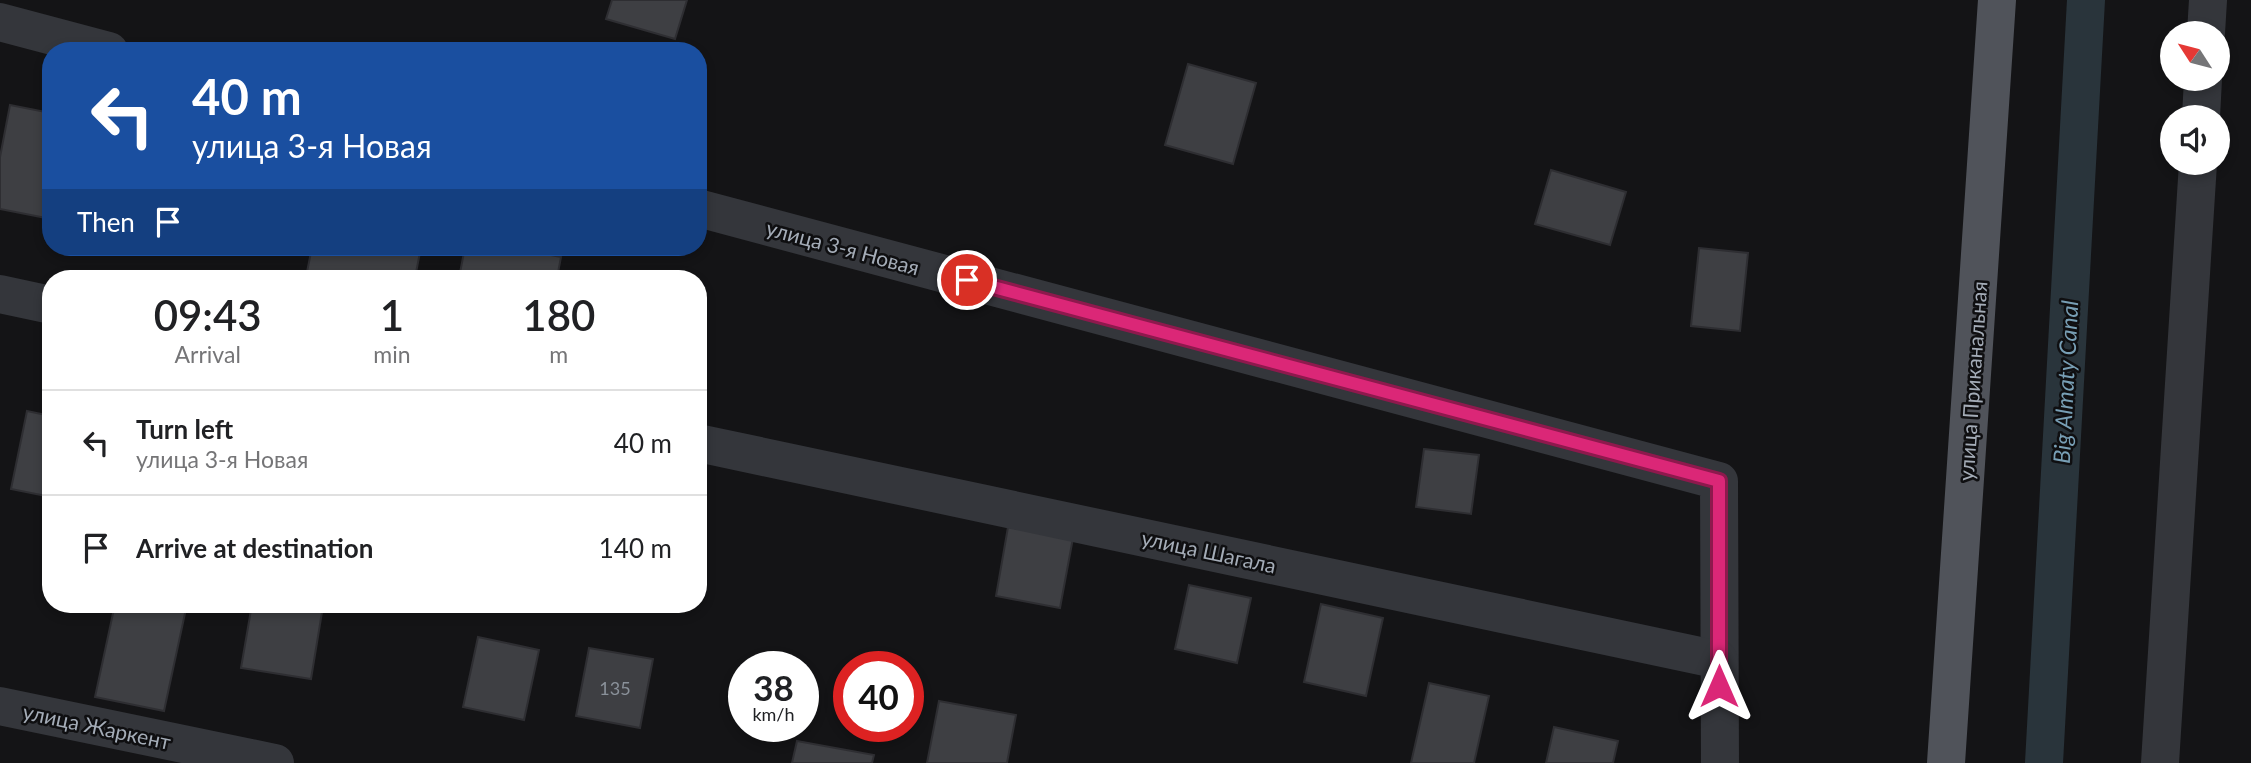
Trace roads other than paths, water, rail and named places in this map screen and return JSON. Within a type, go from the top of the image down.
[{"type":"main road","name":"улица Приканальная","points":[[1946,763],[1997,0]]},
{"type":"street","points":[[2207,21],[2208,0]]},
{"type":"street","points":[[0,22],[75,42]]},
{"type":"street","points":[[2160,763],[2197,175]]},
{"type":"street","name":"улица 3-я Новая","points":[[707,210],[1719,481],[1719,660]]},
{"type":"street","points":[[0,294],[42,303]]},
{"type":"street","name":"улица Шагала","points":[[707,445],[1719,660]]},
{"type":"street","points":[[1719,660],[1720,763]]},
{"type":"street","name":"улица Жаркент","points":[[0,706],[275,763]]},
{"type":"waterway","name":"Big Almaty Canal","points":[[2044,763],[2086,0]]}]
